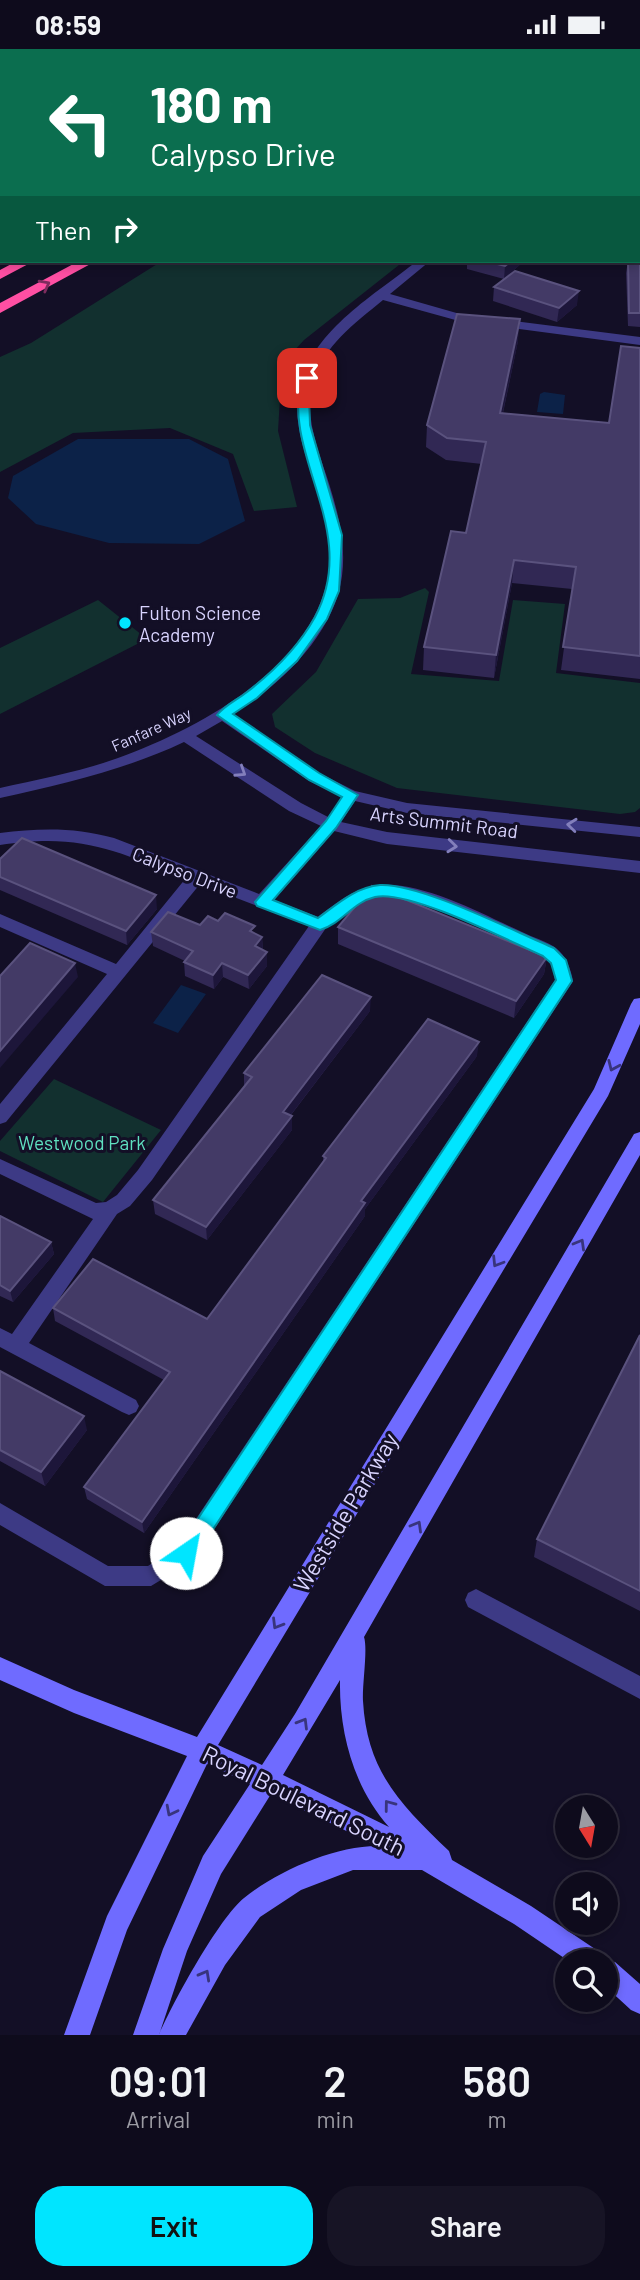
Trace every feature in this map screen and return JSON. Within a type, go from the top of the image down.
[{"type":"highway","points":[[0,275],[23,263]]},
{"type":"highway","points":[[0,309],[85,263]]},
{"type":"main road","name":"Westside Parkway","points":[[77,2035],[116,1925],[202,1750],[603,1091],[640,1004]]},
{"type":"main road","points":[[146,2035],[175,1949],[212,1865],[267,1781],[358,1627],[640,1139]]},
{"type":"main road","points":[[358,1627],[352,1657],[352,1694],[357,1735],[367,1771],[387,1807],[453,1872]]},
{"type":"main road","name":"Royal Boulevard South","points":[[0,1668],[131,1725],[202,1750],[453,1872],[574,1949]]},
{"type":"main road","points":[[172,2035],[216,1955],[251,1908],[293,1881],[353,1859],[428,1860]]},
{"type":"main road","points":[[618,1982],[640,2001]]},
{"type":"street","name":"Fanfare Way","points":[[0,793],[121,762],[184,735],[224,715],[252,695],[292,658],[320,619],[332,591],[336,535],[304,425],[303,395],[314,362],[323,346],[336,332],[421,263]]},
{"type":"street","points":[[380,295],[459,317],[640,341]]},
{"type":"street","name":"Arts Summit Road","points":[[224,715],[314,776],[351,795],[407,808],[640,832]]},
{"type":"street","name":"Arts Summit Road","points":[[184,735],[295,807],[331,825],[387,838],[640,867]]},
{"type":"street","points":[[262,902],[331,825],[351,795]]},
{"type":"street","name":"Calypso Drive","points":[[0,839],[47,832],[82,835],[197,876],[320,925]]},
{"type":"street","points":[[0,1117],[197,876]]},
{"type":"street","points":[[0,1513],[105,1576],[151,1576],[186,1553],[564,981],[558,960],[549,952],[412,894],[379,891],[357,897],[320,925],[145,1175],[118,1205],[109,1211],[8,1341],[129,1406]]},
{"type":"street","points":[[0,920],[119,972]]},
{"type":"street","points":[[0,1166],[94,1211],[109,1211]]},
{"type":"street","points":[[476,1600],[640,1688]]},
{"type":"green space","points":[[159,263],[401,263],[304,340],[282,364],[278,431],[297,507],[254,511],[233,454],[170,428],[73,433],[0,472],[0,357],[31,343]]},
{"type":"green space","points":[[425,588],[429,592],[411,674],[499,681],[513,600],[565,604],[556,673],[640,683],[640,808],[635,812],[620,814],[397,788],[315,753],[275,727],[272,714],[316,672],[358,599],[400,598]]},
{"type":"green space","points":[[98,600],[147,639],[0,714],[0,648]]},
{"type":"green space","name":"Westwood Park","points":[[54,1079],[161,1130],[103,1202],[0,1151],[0,1141]]},
{"type":"water","points":[[544,392],[565,395],[563,414],[537,412],[540,394]]},
{"type":"water","points":[[78,439],[189,439],[228,459],[245,521],[199,544],[109,543],[36,524],[8,498],[13,476]]},
{"type":"water","points":[[181,985],[206,994],[178,1033],[153,1023]]},
{"type":"building","points":[[628,263],[640,263],[640,313],[629,313]]},
{"type":"building","points":[[515,271],[579,291],[559,308],[494,287]]},
{"type":"building","points":[[457,314],[520,319],[500,413],[609,423],[621,346],[640,348],[640,656],[563,647],[576,567],[514,560],[496,655],[424,647],[451,531],[466,533],[486,442],[447,438],[427,425]]},
{"type":"building","points":[[22,838],[156,895],[126,931],[0,877],[0,859]]},
{"type":"building","points":[[372,886],[547,957],[516,1001],[338,927]]},
{"type":"building","points":[[168,912],[200,925],[208,916],[218,921],[225,913],[255,926],[250,931],[262,937],[255,946],[267,952],[248,975],[222,963],[213,975],[184,962],[193,951],[151,932]]},
{"type":"building","points":[[30,943],[75,963],[0,1051],[0,976]]},
{"type":"building","points":[[322,975],[371,997],[283,1112],[292,1116],[206,1227],[153,1200],[252,1077],[244,1073]]},
{"type":"building","points":[[428,1019],[479,1042],[361,1201],[365,1203],[142,1522],[84,1487],[170,1372],[53,1308],[93,1259],[207,1319],[326,1158],[323,1156]]},
{"type":"building","points":[[0,1216],[51,1242],[10,1291],[0,1285]]},
{"type":"building","points":[[640,1335],[640,1591],[537,1539]]},
{"type":"building","points":[[0,1371],[84,1416],[41,1472],[0,1450]]},
{"type":"place","name":"Fulton Science Academy","points":[[125,623]]},
{"type":"route","points":[[186,1553],[564,981],[563,969],[549,952],[412,894],[379,891],[357,897],[320,925],[262,902],[331,825],[351,795],[314,776],[224,715],[274,677],[307,641],[332,591],[336,573],[336,535],[304,425],[303,395],[307,378]]}]
